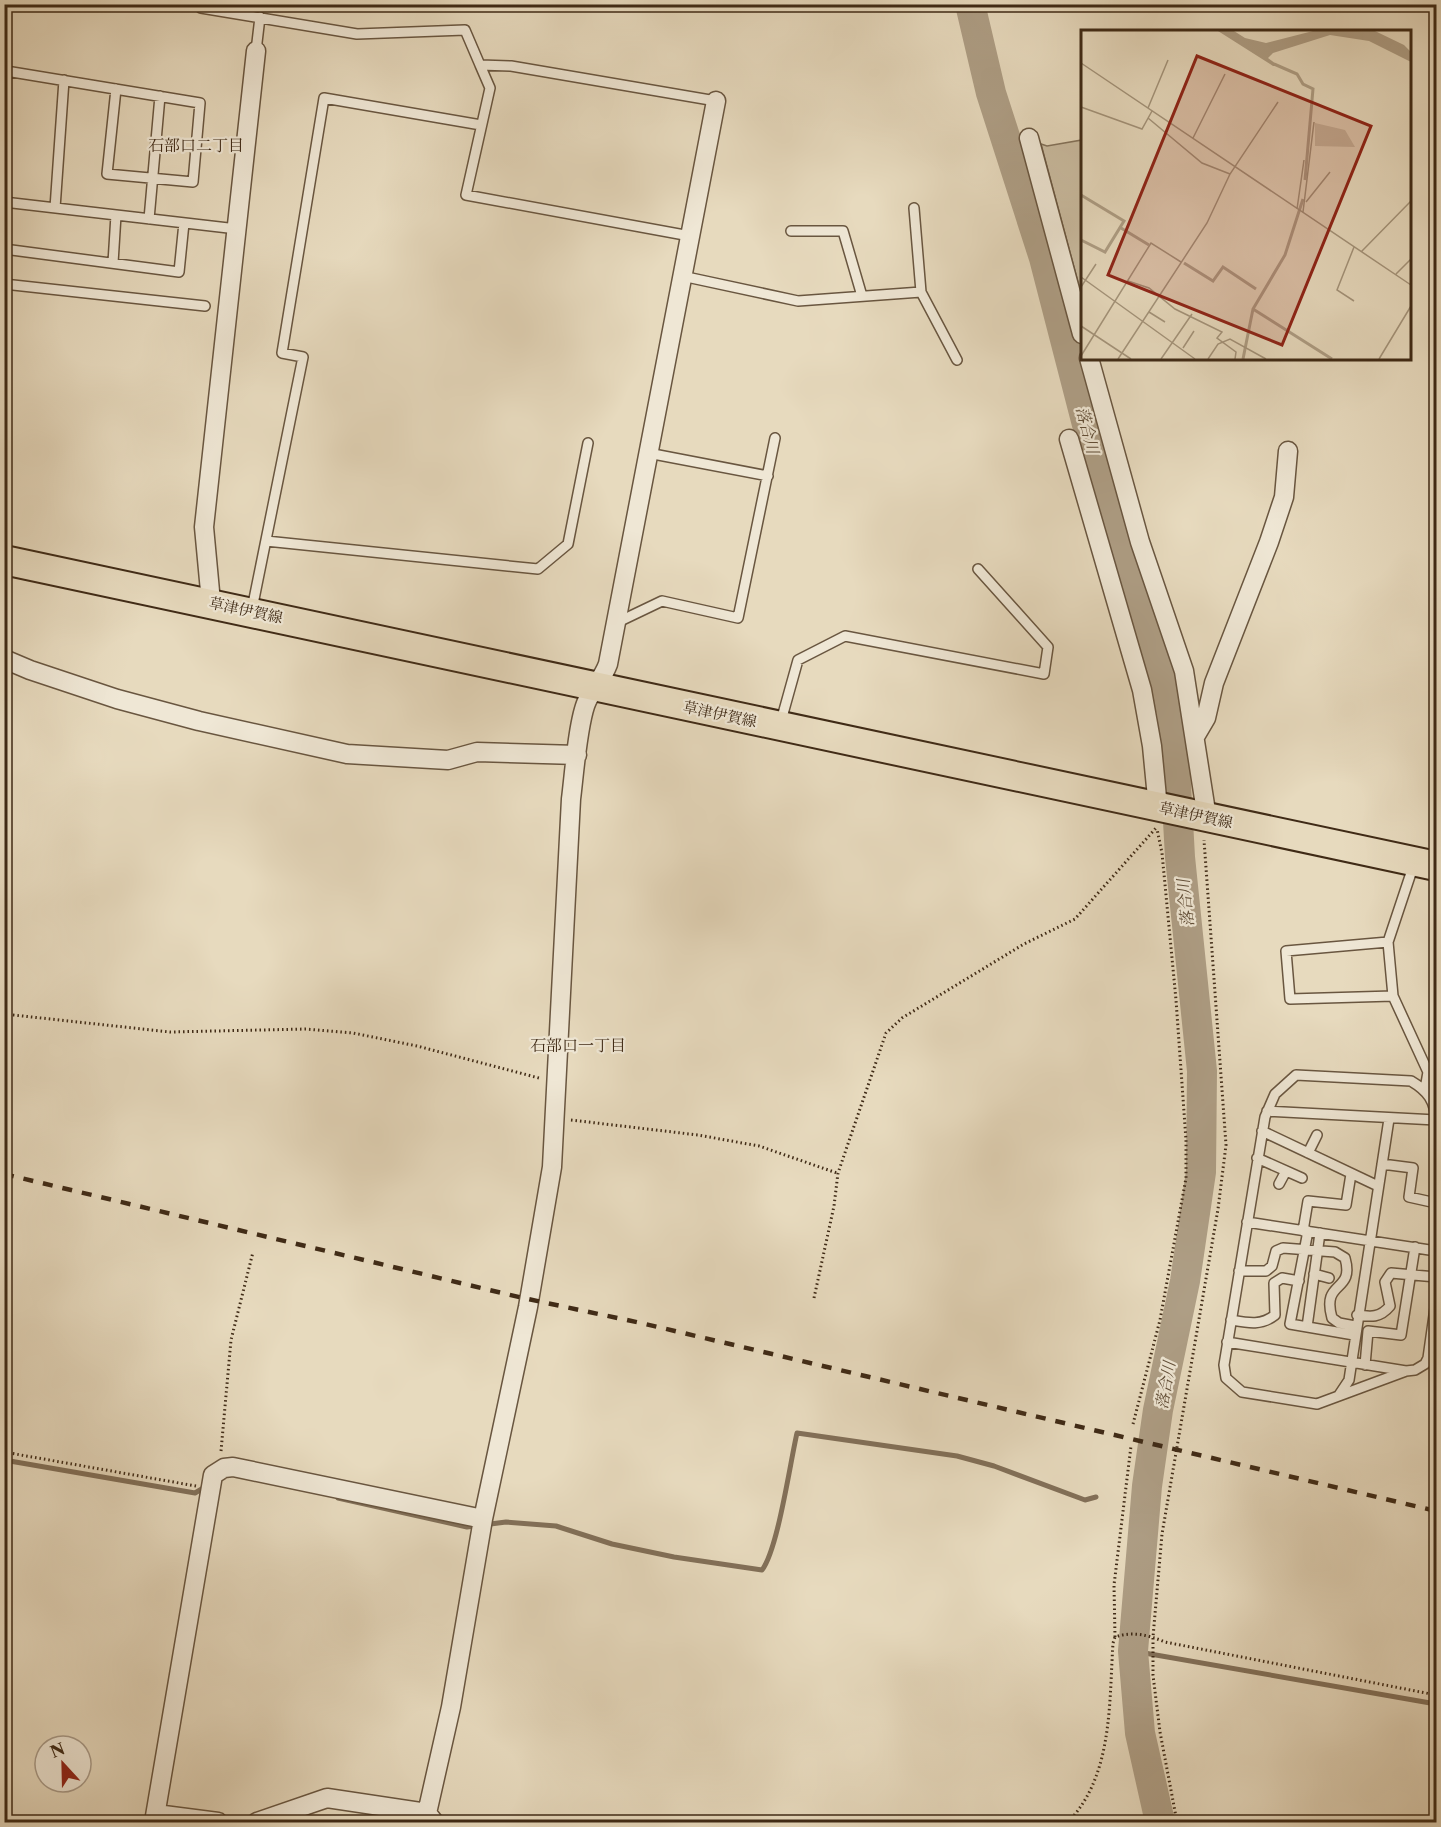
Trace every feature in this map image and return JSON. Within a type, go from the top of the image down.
[{"type":"main road","name":"草津伊賀線","points":[[4,560],[211,602],[780,727],[1160,815],[1199,816],[1426,864]]},
{"type":"street","points":[[211,602],[204,526],[256,51]]},
{"type":"street","points":[[257,1822],[327,1798],[429,1819],[483,1519],[529,1298],[552,1167],[570,811],[577,755],[586,702],[608,664],[716,101]]},
{"type":"street","points":[[1029,138],[1081,327]]},
{"type":"street","points":[[1090,360],[1140,542],[1184,671],[1196,735],[1205,806],[1199,816]]},
{"type":"street","points":[[1069,439],[1142,690],[1152,746],[1160,815]]},
{"type":"street","points":[[1196,735],[1206,718],[1214,682],[1269,542],[1284,497],[1288,451]]},
{"type":"street","points":[[4,659],[117,699],[347,754],[448,760],[477,752],[577,755]]},
{"type":"street","points":[[218,1822],[155,1818],[213,1475],[224,1468],[233,1467],[483,1519]]},
{"type":"lane","points":[[201,4],[201,8],[357,34],[465,30],[490,88],[466,195],[690,236]]},
{"type":"lane","points":[[256,51],[260,17]]},
{"type":"lane","points":[[480,65],[511,66],[716,101]]},
{"type":"lane","points":[[4,137],[6,71],[64,80],[200,103],[192,182],[107,174],[116,89]]},
{"type":"lane","points":[[55,208],[64,80]]},
{"type":"lane","points":[[149,219],[160,96]]},
{"type":"lane","points":[[252,611],[303,357],[282,353],[324,98],[481,125]]},
{"type":"lane","points":[[4,202],[237,229]]},
{"type":"lane","points":[[914,208],[921,292],[957,360]]},
{"type":"lane","points":[[113,263],[116,215]]},
{"type":"lane","points":[[4,249],[179,272],[184,223]]},
{"type":"lane","points":[[791,231],[843,231],[862,296]]},
{"type":"lane","points":[[682,276],[798,301],[921,292]]},
{"type":"lane","points":[[4,284],[205,306]]},
{"type":"lane","points":[[616,623],[662,601],[738,618],[775,438]]},
{"type":"lane","points":[[266,541],[538,569],[568,544],[588,442]]},
{"type":"lane","points":[[648,453],[768,476]]},
{"type":"lane","points":[[780,727],[798,660],[846,636],[1044,674],[1048,647],[978,569]]},
{"type":"lane","points":[[1425,1089],[1428,1072],[1393,996],[1388,942],[1426,864]]},
{"type":"lane","points":[[1388,942],[1286,951],[1290,999],[1393,996]]},
{"type":"lane","points":[[1268,1111],[1437,1120],[1433,1101],[1425,1089],[1411,1082],[1296,1075],[1275,1094],[1268,1111],[1262,1131],[1257,1158],[1227,1342],[1224,1365],[1226,1378],[1242,1392],[1317,1404],[1406,1371],[1415,1370],[1425,1364],[1428,1358],[1437,1301]]},
{"type":"lane","points":[[1339,1395],[1349,1380],[1357,1315],[1389,1119]]},
{"type":"lane","points":[[1262,1131],[1378,1186]]},
{"type":"lane","points":[[1308,1153],[1317,1136]]},
{"type":"lane","points":[[1257,1158],[1302,1178]]},
{"type":"lane","points":[[1382,1164],[1413,1168],[1409,1197],[1437,1203]]},
{"type":"lane","points":[[1279,1184],[1286,1171]]},
{"type":"lane","points":[[1351,1174],[1346,1205],[1308,1201],[1304,1251],[1290,1324],[1355,1330]]},
{"type":"lane","points":[[1247,1222],[1437,1251]]},
{"type":"lane","points":[[1307,1327],[1320,1233]]},
{"type":"lane","points":[[1365,1365],[1368,1331],[1401,1335],[1415,1247]]},
{"type":"lane","points":[[1239,1271],[1266,1271],[1272,1266],[1276,1251],[1283,1248],[1335,1252],[1345,1258],[1348,1271],[1345,1282],[1333,1291],[1328,1304],[1332,1318],[1355,1330]]},
{"type":"lane","points":[[1357,1315],[1374,1317],[1384,1313],[1390,1306],[1385,1282],[1391,1273],[1437,1277]]},
{"type":"lane","points":[[1314,1274],[1329,1278]]},
{"type":"lane","points":[[1231,1320],[1254,1324],[1266,1322],[1275,1315],[1274,1283],[1282,1278],[1299,1281]]},
{"type":"lane","points":[[1227,1342],[1350,1364],[1406,1371]]},
{"type":"path","points":[[814,1298],[834,1206],[838,1173],[886,1033],[902,1017],[1003,956],[1075,919],[1160,815]]},
{"type":"path","points":[[1132,1424],[1160,1320],[1186,1178],[1186,1140],[1176,1000],[1160,815]]},
{"type":"path","points":[[1177,1822],[1160,1732],[1153,1675],[1153,1637],[1162,1534],[1218,1209],[1226,1144],[1199,816]]},
{"type":"path","points":[[4,1014],[170,1032],[306,1029],[353,1033],[417,1046],[557,1083]]},
{"type":"path","points":[[555,1118],[698,1135],[759,1146],[838,1173]]},
{"type":"path","points":[[224,1468],[221,1460],[231,1340],[253,1252]]},
{"type":"path","points":[[1068,1822],[1076,1814],[1096,1780],[1108,1726],[1115,1637],[1114,1585],[1131,1446]]},
{"type":"path","points":[[4,1452],[209,1488]]},
{"type":"path","points":[[1115,1637],[1144,1634],[1165,1642],[1437,1695]]},
{"type":"shaded area","points":[[1081,140],[1081,287],[1041,144],[1047,146]]},
{"type":"waterway","name":"落合川","points":[[970,4],[991,93],[1044,258],[1099,471],[1172,713],[1180,857],[1202,1071],[1201,1172],[1185,1281],[1158,1410],[1147,1486],[1133,1651],[1140,1733],[1160,1822]]},
{"type":"waterway","points":[[338,1498],[467,1527],[506,1522],[556,1526],[612,1544],[674,1557],[762,1570],[768,1559],[778,1525],[797,1433],[957,1456],[994,1466],[1085,1500],[1096,1497]]},
{"type":"waterway","points":[[4,1460],[195,1493],[205,1487]]},
{"type":"waterway","points":[[1133,1651],[1436,1704]]},
{"type":"railway","points":[[4,1174],[523,1298],[641,1323],[1436,1511]]},
{"type":"district","name":"石部口二丁目","points":[[196,145]]},
{"type":"district","name":"石部口一丁目","points":[[578,1045]]}]
